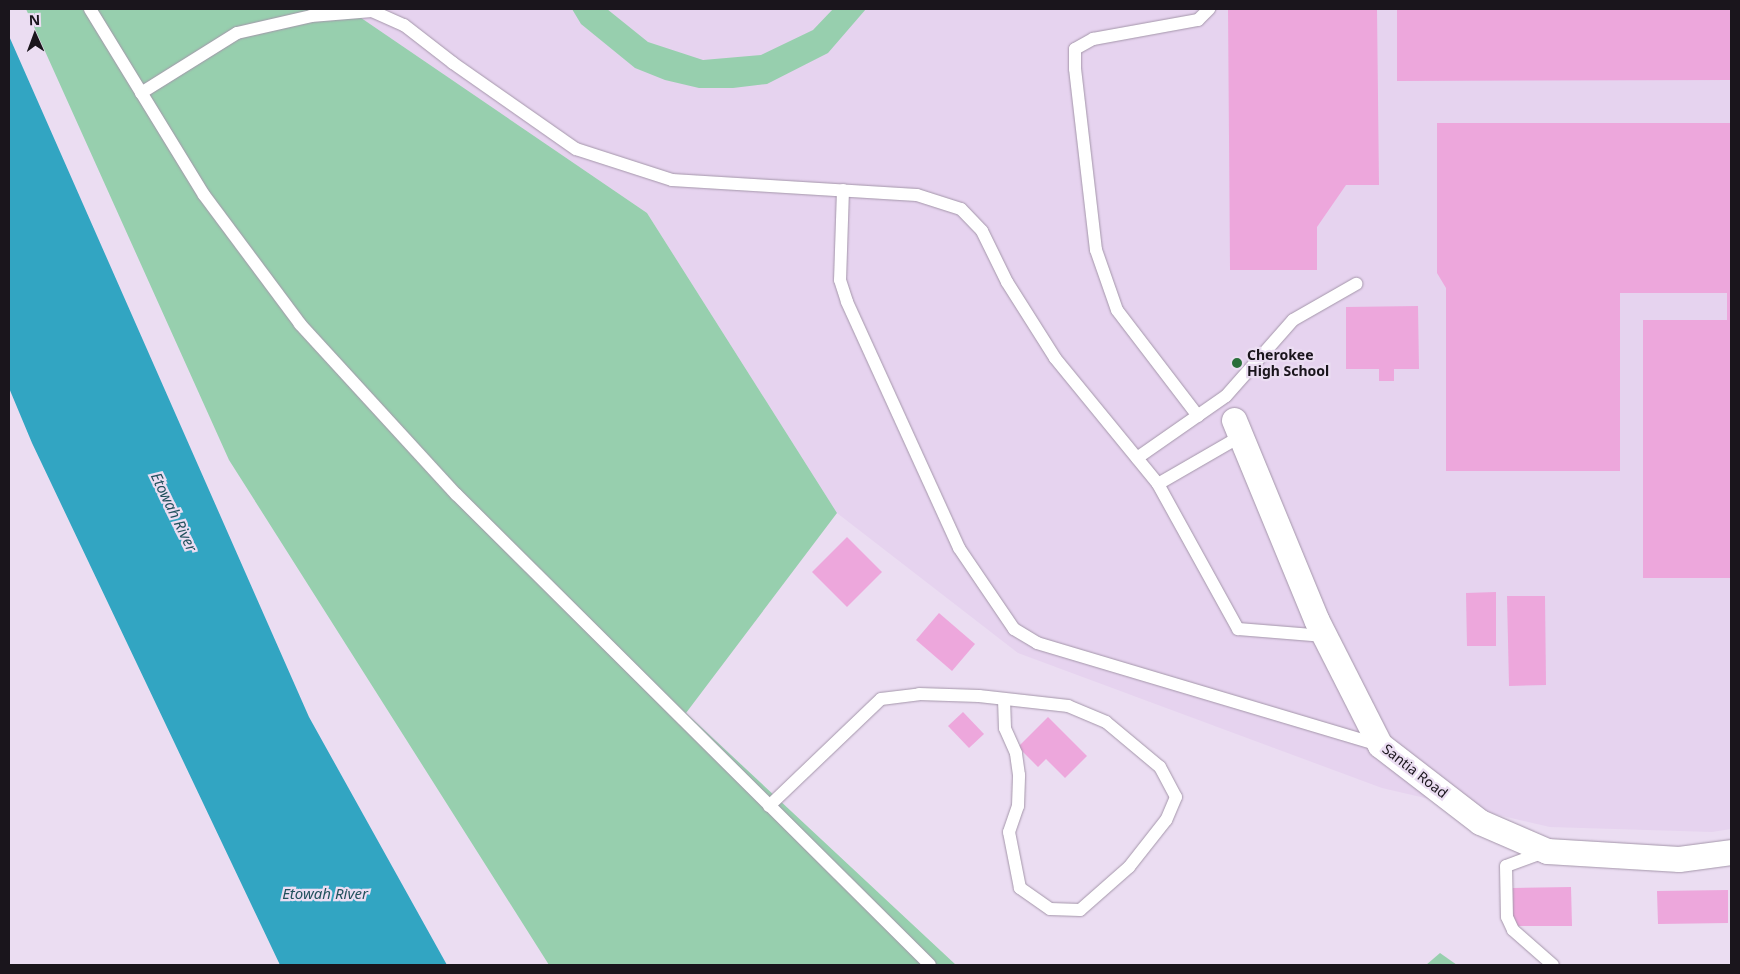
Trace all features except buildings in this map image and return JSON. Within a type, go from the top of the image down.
[{"type":"street","name":"Santia Road","points":[[1237,428],[1324,636],[1380,745],[1480,822],[1547,851],[1679,858],[1731,852]]},
{"type":"lane","points":[[90,9],[204,195],[300,324],[456,494],[930,965]]},
{"type":"lane","points":[[1198,416],[1116,310],[1096,250],[1075,69],[1075,49],[1093,39],[1198,20],[1209,9]]},
{"type":"lane","points":[[142,93],[237,33],[311,16],[372,11],[404,24],[453,63],[576,150],[672,180],[917,194],[961,209],[982,231],[1007,282],[1055,358],[1158,484],[1238,629],[1324,636]]},
{"type":"lane","points":[[843,190],[840,280],[847,302],[959,548],[1014,629],[1037,643],[1380,745]]},
{"type":"lane","points":[[1137,458],[1226,396],[1293,320],[1356,284]]},
{"type":"lane","points":[[1158,484],[1237,428]]},
{"type":"lane","points":[[769,806],[881,698],[919,694],[1004,699],[1068,706],[1106,722],[1160,767],[1176,797],[1166,820],[1128,867],[1080,910],[1050,908],[1020,888],[1009,832],[1018,806],[1020,774],[1016,752],[1006,728],[1004,699]]},
{"type":"lane","points":[[1547,851],[1506,866],[1506,917],[1513,930],[1553,965]]},
{"type":"shaded area","name":"Cherokee High School","points":[[348,9],[1731,9],[1731,829],[1712,832],[1550,827],[1382,788],[1018,653],[837,513],[647,213]]},
{"type":"green space","points":[[26,9],[348,9],[647,213],[837,513],[686,713],[956,965],[549,965],[229,460]]},
{"type":"green space","points":[[572,9],[607,9],[648,42],[703,60],[761,55],[813,30],[833,9],[866,9],[828,53],[767,84],[733,88],[699,88],[665,80],[635,68],[581,24]]},
{"type":"green space","points":[[1440,953],[1457,965],[1426,965]]},
{"type":"water","name":"Etowah River","points":[[9,36],[309,717],[447,965],[280,965],[32,443],[9,388]]},
{"type":"place","name":"Cherokee High School","points":[[1237,363]]}]
